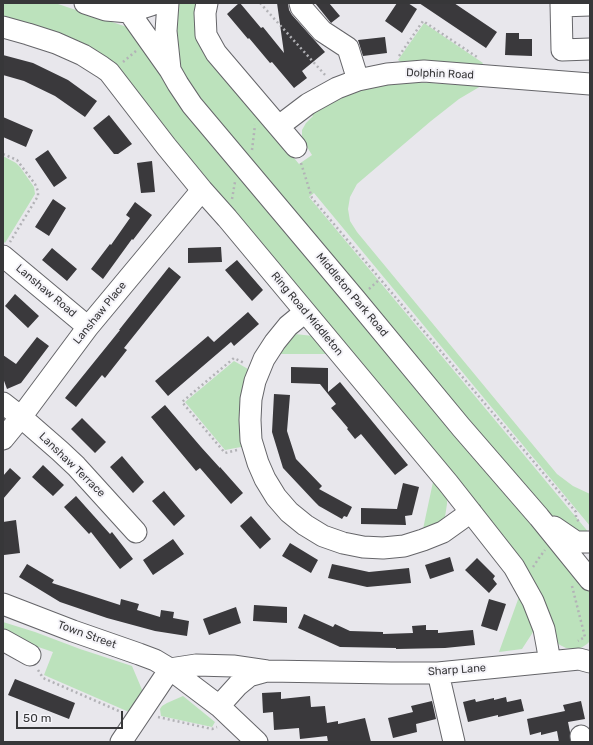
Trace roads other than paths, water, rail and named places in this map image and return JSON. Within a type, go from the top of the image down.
[{"type":"street","points":[[85,3],[106,10],[129,12],[153,3]]},
{"type":"street","name":"Middleton Park Road","points":[[168,3],[166,31],[170,70]]},
{"type":"street","points":[[207,3],[205,12],[206,35],[216,53],[296,147]]},
{"type":"street","points":[[300,3],[322,31],[348,48],[358,80]]},
{"type":"street","points":[[590,5],[561,5],[562,50],[590,49]]},
{"type":"street","name":"Middleton Park Road","points":[[129,12],[170,70],[192,105],[461,427],[539,517],[580,580]]},
{"type":"street","name":"Ring Road Middleton","points":[[3,27],[28,34],[69,49],[83,55],[109,72],[166,146],[443,477],[514,567],[533,601],[544,628],[550,662]]},
{"type":"street","name":"Dolphin Road","points":[[272,119],[308,104],[337,88],[358,80],[387,74],[424,71],[590,84]]},
{"type":"street","name":"Lanshaw Place","points":[[3,439],[88,327],[202,190]]},
{"type":"street","name":"Lanshaw Road","points":[[5,251],[88,327]]},
{"type":"street","points":[[306,312],[288,326],[264,359],[255,381],[251,399],[251,440],[265,479],[276,497],[289,512],[323,536],[363,548],[404,546],[423,540],[443,532],[471,512]]},
{"type":"street","name":"Lanshaw Terrace","points":[[3,403],[76,466],[136,532]]},
{"type":"street","name":"Middleton Park Road","points":[[539,517],[576,542],[590,542]]},
{"type":"street","name":"Town Street","points":[[3,604],[155,660],[170,669],[219,706],[257,742]]},
{"type":"street","points":[[3,640],[30,655]]},
{"type":"street","name":"Sharp Lane","points":[[267,671],[438,673],[550,662],[584,654]]},
{"type":"street","points":[[121,742],[170,669],[196,665],[233,666],[267,671]]},
{"type":"street","points":[[219,706],[238,685],[249,676],[267,671]]},
{"type":"street","points":[[438,673],[454,742]]}]
